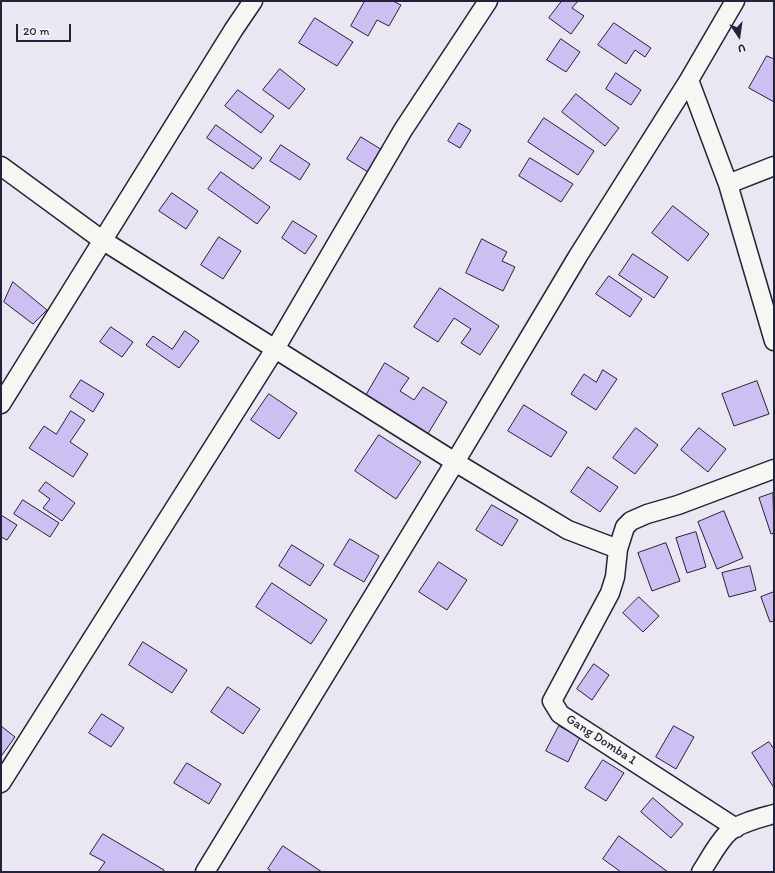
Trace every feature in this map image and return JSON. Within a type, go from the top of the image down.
[{"type":"street","points":[[1,404],[102,240],[253,1]]},
{"type":"street","points":[[1,783],[275,349],[403,130],[488,1]]},
{"type":"street","points":[[205,872],[455,462],[578,256],[689,80],[734,1]]},
{"type":"street","points":[[689,80],[728,184],[774,341]]},
{"type":"street","points":[[1,166],[102,240],[455,462],[568,530],[618,549],[625,527],[631,521],[774,469]]},
{"type":"street","points":[[728,184],[774,166]]},
{"type":"street","name":"Gang Domba 1","points":[[618,549],[615,576],[610,593],[552,701],[560,714],[736,828]]},
{"type":"street","points":[[701,872],[727,835],[736,828],[774,814]]},
{"type":"building","points":[[365,1],[393,1],[401,5],[389,26],[377,20],[368,36],[351,26]]},
{"type":"building","points":[[562,1],[578,1],[572,8],[584,16],[571,34],[549,18]]},
{"type":"building","points":[[315,18],[353,42],[337,66],[299,43]]},
{"type":"building","points":[[614,23],[651,48],[645,57],[635,50],[626,64],[598,45]]},
{"type":"building","points":[[561,39],[580,52],[566,72],[547,60]]},
{"type":"building","points":[[767,56],[774,59],[774,102],[749,88]]},
{"type":"building","points":[[280,69],[305,89],[289,109],[263,90]]},
{"type":"building","points":[[616,73],[641,90],[631,105],[606,89]]},
{"type":"building","points":[[238,90],[274,116],[261,133],[225,106]]},
{"type":"building","points":[[576,94],[619,128],[605,146],[562,112]]},
{"type":"building","points":[[544,118],[594,151],[578,175],[528,142]]},
{"type":"building","points":[[459,123],[471,130],[460,148],[448,141]]},
{"type":"building","points":[[216,125],[262,158],[253,169],[207,138]]},
{"type":"building","points":[[361,137],[387,153],[373,175],[347,159]]},
{"type":"building","points":[[281,145],[310,164],[300,180],[270,161]]},
{"type":"building","points":[[530,158],[573,184],[561,202],[519,176]]},
{"type":"building","points":[[221,172],[270,207],[257,224],[208,189]]},
{"type":"building","points":[[172,193],[198,211],[186,229],[159,211]]},
{"type":"building","points":[[673,206],[709,234],[688,261],[652,233]]},
{"type":"building","points":[[293,221],[317,236],[305,254],[282,238]]},
{"type":"building","points":[[219,237],[241,251],[223,279],[201,265]]},
{"type":"building","points":[[482,239],[507,252],[502,261],[515,267],[503,291],[466,273]]},
{"type":"building","points":[[633,254],[668,277],[654,298],[619,275]]},
{"type":"building","points":[[609,276],[642,299],[630,317],[596,294]]},
{"type":"building","points":[[13,282],[47,310],[33,324],[4,302]]},
{"type":"building","points":[[440,288],[499,326],[480,355],[461,343],[471,329],[454,318],[438,342],[414,327]]},
{"type":"building","points":[[111,327],[133,342],[122,357],[100,342]]},
{"type":"building","points":[[185,331],[199,341],[179,368],[146,345],[153,336],[172,349]]},
{"type":"building","points":[[385,363],[409,378],[400,391],[414,400],[423,387],[447,402],[426,437],[364,399]]},
{"type":"building","points":[[603,370],[617,379],[596,410],[571,394],[584,374],[596,382]]},
{"type":"building","points":[[81,380],[104,394],[93,412],[70,397]]},
{"type":"building","points":[[757,381],[769,414],[734,426],[722,394]]},
{"type":"building","points":[[269,394],[297,413],[279,439],[251,420]]},
{"type":"building","points":[[524,405],[567,432],[551,457],[508,431]]},
{"type":"building","points":[[71,411],[85,420],[70,442],[88,454],[73,477],[29,448],[44,426],[56,434]]},
{"type":"building","points":[[636,428],[658,445],[635,474],[613,458]]},
{"type":"building","points":[[699,428],[726,449],[708,472],[681,450]]},
{"type":"building","points":[[379,435],[421,462],[396,499],[355,471]]},
{"type":"building","points":[[588,467],[618,487],[600,512],[571,492]]},
{"type":"building","points":[[46,482],[75,503],[62,521],[43,508],[50,499],[39,491]]},
{"type":"building","points":[[773,493],[774,533],[771,534],[759,498]]},
{"type":"building","points":[[23,500],[59,523],[50,537],[14,514]]},
{"type":"building","points":[[492,505],[518,520],[502,546],[476,530]]},
{"type":"building","points":[[724,511],[743,558],[717,569],[698,522]]},
{"type":"building","points":[[1,515],[17,525],[7,540],[1,537]]},
{"type":"building","points":[[696,532],[706,567],[687,573],[676,538]]},
{"type":"building","points":[[350,539],[379,556],[364,582],[334,565]]},
{"type":"building","points":[[666,543],[680,581],[652,591],[638,553]]},
{"type":"building","points":[[292,545],[324,565],[310,586],[279,566]]},
{"type":"building","points":[[439,562],[467,580],[447,610],[419,592]]},
{"type":"building","points":[[750,566],[756,590],[729,597],[722,573]]},
{"type":"building","points":[[272,583],[327,620],[311,644],[256,607]]},
{"type":"building","points":[[774,592],[774,621],[770,622],[761,597]]},
{"type":"building","points":[[639,597],[659,616],[643,632],[623,613]]},
{"type":"building","points":[[143,642],[187,670],[172,693],[129,665]]},
{"type":"building","points":[[594,664],[609,675],[592,700],[577,689]]},
{"type":"building","points":[[228,687],[260,709],[243,734],[211,712]]},
{"type":"building","points":[[102,714],[124,728],[111,747],[89,733]]},
{"type":"building","points":[[1,726],[15,737],[2,755],[1,754]]},
{"type":"building","points":[[559,726],[580,737],[568,762],[546,751]]},
{"type":"building","points":[[674,726],[694,737],[676,769],[656,757]]},
{"type":"building","points":[[769,742],[774,749],[774,788],[752,753]]},
{"type":"building","points":[[603,760],[624,773],[606,801],[585,788]]},
{"type":"building","points":[[187,763],[221,784],[209,804],[174,783]]},
{"type":"building","points":[[653,798],[683,824],[671,838],[641,812]]},
{"type":"building","points":[[103,834],[164,870],[163,872],[98,872],[105,862],[90,854]]},
{"type":"building","points":[[619,836],[668,872],[621,872],[603,859]]},
{"type":"building","points":[[283,846],[322,872],[272,872],[268,869]]}]
